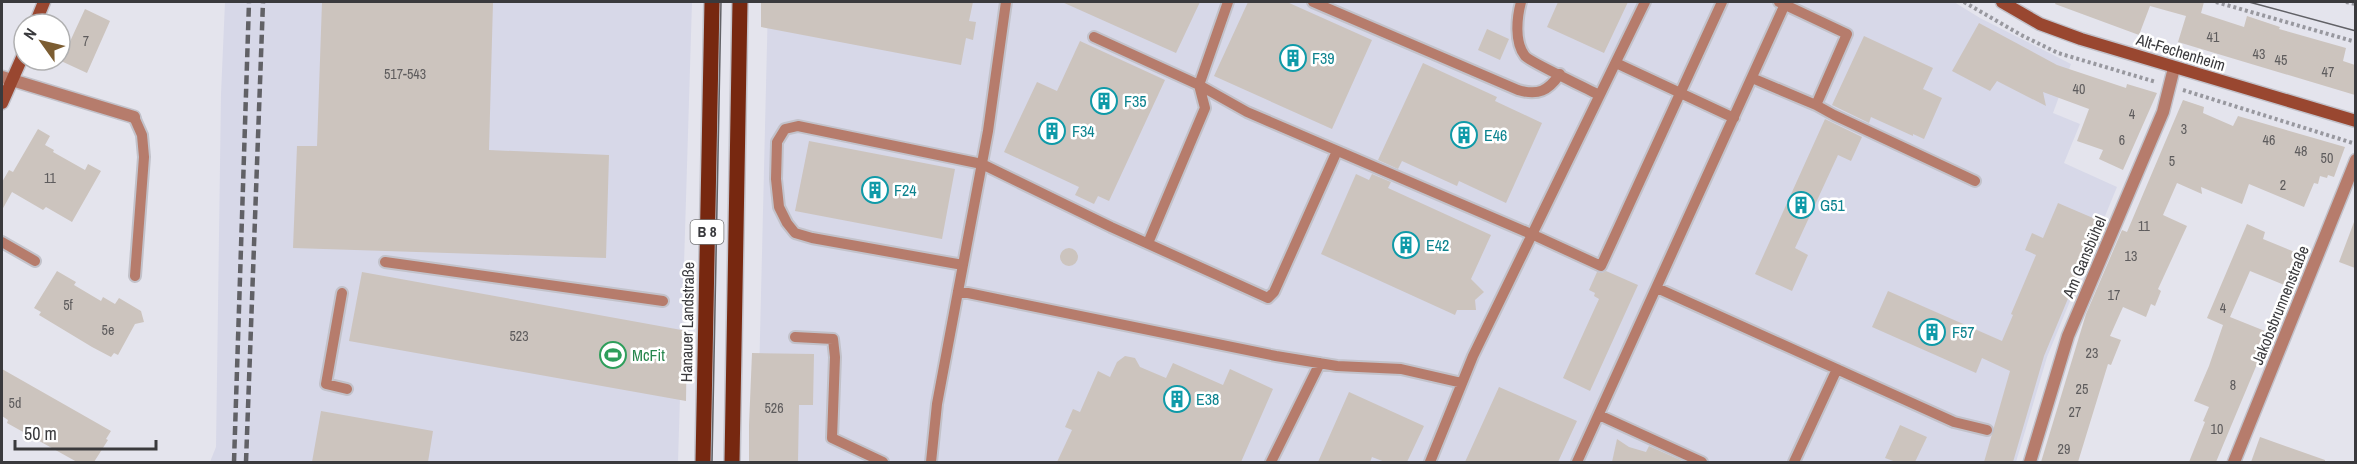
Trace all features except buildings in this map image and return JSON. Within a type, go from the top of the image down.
[{"type":"main road","name":"Hanauer Landstraße","points":[[703,462],[712,2]]},
{"type":"main road","name":"B 8","points":[[732,462],[740,2]]},
{"type":"street","name":"Alt-Fechenheim","points":[[2002,2],[2040,24],[2063,33],[2355,121]]},
{"type":"street","name":"Am Gansbühel","points":[[2030,462],[2068,336],[2163,112],[2174,68]]},
{"type":"street","points":[[2,103],[7,78],[135,117]]},
{"type":"street","name":"Jakobsbrunnenstraße","points":[[2234,462],[2355,160]]},
{"type":"lane","points":[[931,462],[937,404],[982,164],[1006,2]]},
{"type":"lane","points":[[1148,243],[1204,108],[1200,85],[1228,2]]},
{"type":"lane","points":[[1312,2],[1531,94],[1543,90],[1560,74]]},
{"type":"lane","points":[[1521,2],[1517,23],[1520,44],[1526,57],[1599,95]]},
{"type":"lane","points":[[1430,462],[1462,383],[1645,2]]},
{"type":"lane","points":[[1094,37],[1200,85],[1247,112],[1601,266],[1722,2]]},
{"type":"lane","points":[[1577,462],[1752,78],[1783,2],[1847,34],[1816,105]]},
{"type":"lane","points":[[1616,63],[1734,118]]},
{"type":"lane","points":[[1752,78],[1816,105],[1975,181]]},
{"type":"lane","points":[[135,117],[142,135],[144,151],[135,276]]},
{"type":"lane","points":[[963,265],[795,233],[786,223],[780,207],[776,179],[777,142],[786,129],[798,126],[982,164],[1268,298],[1274,292],[1337,152]]},
{"type":"lane","points":[[2,242],[35,261]]},
{"type":"lane","points":[[385,262],[663,301]]},
{"type":"lane","points":[[1657,288],[1954,422],[1987,430]]},
{"type":"lane","points":[[958,291],[1115,325],[1320,363],[1401,369],[1462,383]]},
{"type":"lane","points":[[342,292],[326,384],[347,389]]},
{"type":"lane","points":[[795,338],[833,339],[835,357],[832,438],[883,462]]},
{"type":"lane","points":[[1271,462],[1320,363]]},
{"type":"lane","points":[[1794,462],[1837,369]]},
{"type":"lane","points":[[1599,415],[1702,462]]},
{"type":"path","points":[[2216,2],[2355,42]]},
{"type":"path","points":[[2346,2],[2355,4]]},
{"type":"shaded area","points":[[225,2],[692,2],[678,462],[210,462],[216,447],[221,94]]},
{"type":"shaded area","points":[[768,2],[1954,2],[1980,18],[2071,64],[2053,113],[2080,124],[2064,163],[2117,187],[2047,357],[2016,462],[757,462]]},
{"type":"tram line","points":[[712,462],[721,2]]},
{"type":"tram line","points":[[2249,2],[2356,31]]},
{"type":"railway","points":[[234,462],[249,2]]},
{"type":"railway","points":[[246,462],[263,2]]},
{"type":"place","name":"F39","points":[[1293,58]]},
{"type":"place","name":"F35","points":[[1104,101]]},
{"type":"place","name":"F34","points":[[1052,131]]},
{"type":"place","name":"E46","points":[[1464,135]]},
{"type":"place","name":"F24","points":[[875,190]]},
{"type":"place","name":"G51","points":[[1801,205]]},
{"type":"place","name":"E42","points":[[1406,245]]},
{"type":"place","name":"F57","points":[[1932,332]]},
{"type":"place","name":"McFit","points":[[613,355]]},
{"type":"place","name":"E38","points":[[1177,399]]}]
